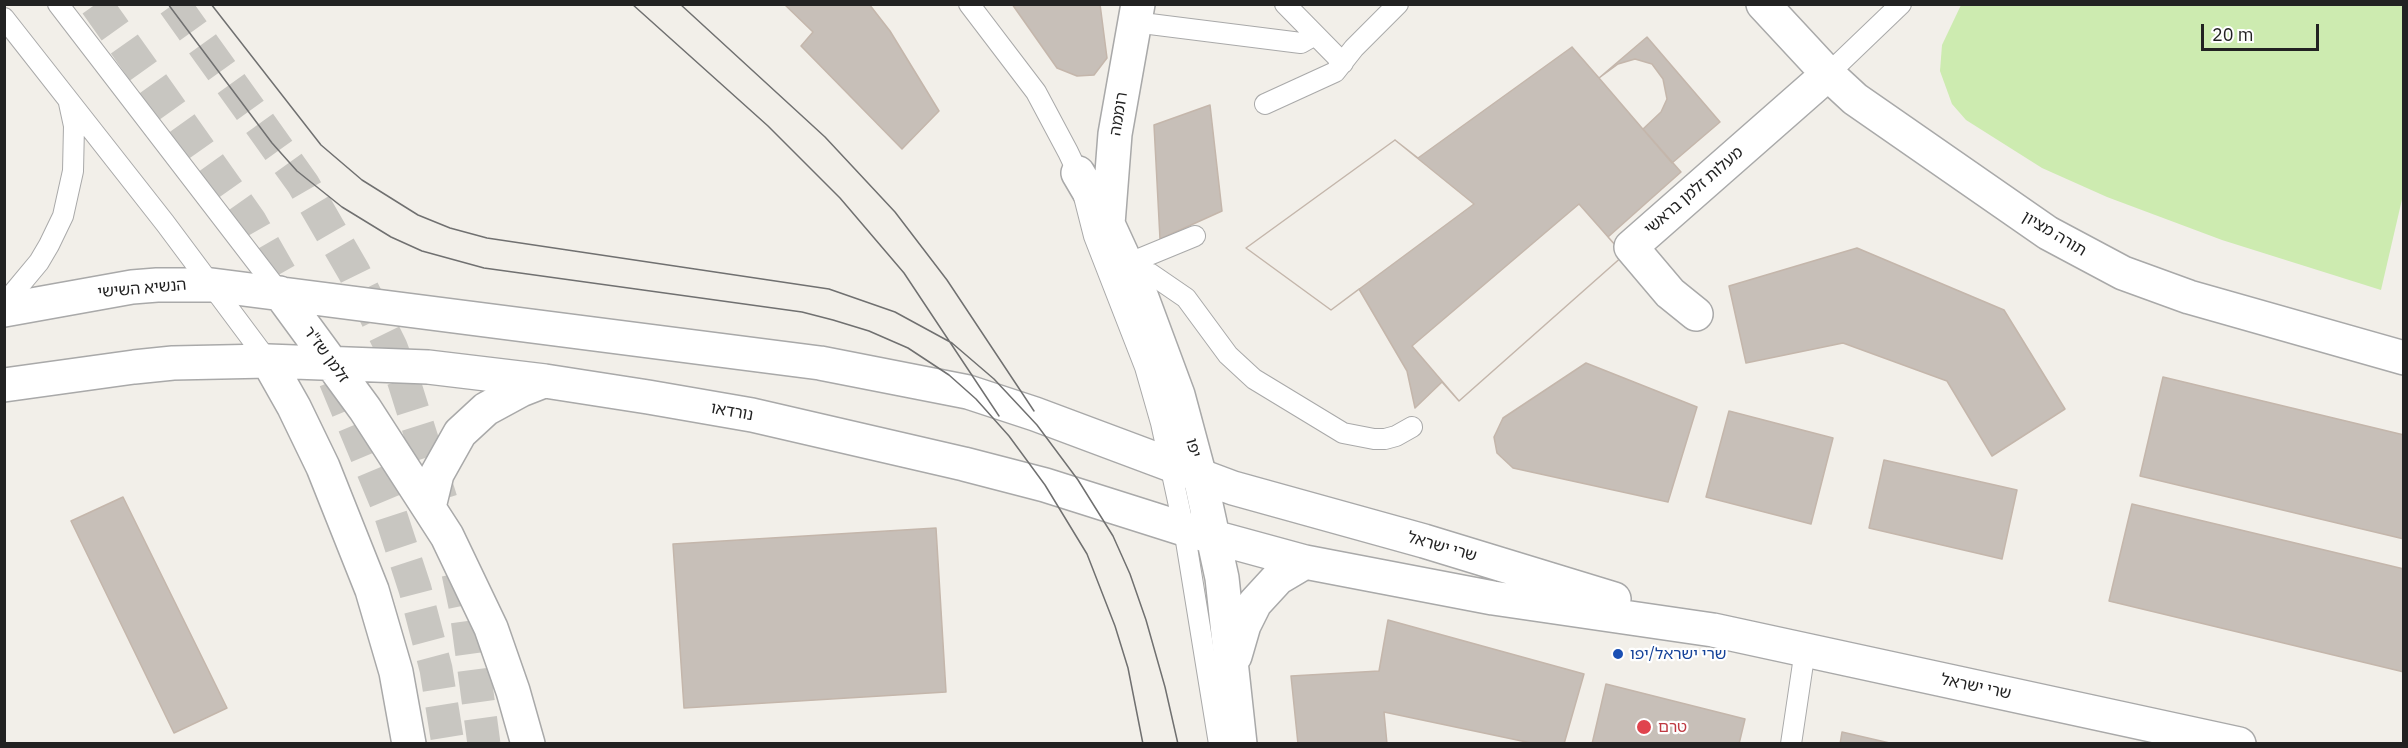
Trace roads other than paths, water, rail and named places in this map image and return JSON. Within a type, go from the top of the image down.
[{"type":"street","name":"תורה מציון","points":[[1763,4],[1828,74],[1855,99],[2048,233],[2123,273],[2243,314],[2403,358]]},
{"type":"street","name":"רוממה","points":[[1108,224],[1115,134],[1136,13]]},
{"type":"street","name":"מעלות זלמן בראשי","points":[[1696,314],[1670,293],[1631,247],[1828,74]]},
{"type":"street","name":"יפו","points":[[1078,173],[1108,224],[1127,264],[1169,369],[1186,472],[1200,534],[1222,578],[1240,744]]},
{"type":"street","name":"הנשיא השישי","points":[[4,310],[132,287],[166,284],[212,285],[280,292]]},
{"type":"street","name":"זלמן שז\"ר","points":[[280,292],[332,363],[429,507],[462,567],[490,628],[513,691],[528,744]]},
{"type":"street","points":[[280,292],[786,357],[948,387],[978,394],[1035,414],[1186,472]]},
{"type":"street","points":[[4,385],[173,363],[268,361],[294,407],[323,467],[372,590],[396,672],[409,744]]},
{"type":"street","name":"נורדאו","points":[[268,361],[428,367],[545,381],[752,415],[1045,485],[1200,534]]},
{"type":"street","points":[[429,507],[436,474],[460,433],[486,409],[521,390],[545,381]]},
{"type":"street","name":"שרי ישראל","points":[[1186,472],[1509,566],[1713,630]]},
{"type":"street","name":"שרי ישראל","points":[[1200,534],[1305,562],[1492,598],[1713,630],[2239,744]]},
{"type":"street","points":[[1233,663],[1244,625],[1255,603],[1278,578],[1305,562]]},
{"type":"lane","name":"זלמן שז\"ר","points":[[57,4],[280,292]]},
{"type":"lane","name":"יפו","points":[[969,4],[1036,92],[1078,173],[1094,236],[1186,472]]},
{"type":"lane","points":[[1285,4],[1343,63]]},
{"type":"lane","points":[[1265,104],[1335,72],[1354,48],[1398,4]]},
{"type":"lane","points":[[1828,74],[1901,4]]},
{"type":"lane","points":[[1136,13],[1301,43],[1315,35]]},
{"type":"lane","points":[[4,18],[212,285],[268,361]]},
{"type":"lane","points":[[4,304],[39,262],[63,216],[71,179],[74,149],[74,126],[68,100]]},
{"type":"lane","points":[[1127,264],[1195,236]]},
{"type":"lane","points":[[1127,264],[1139,271],[1151,274],[1186,298],[1228,355],[1254,380],[1343,433],[1385,439],[1412,427]]},
{"type":"lane","name":"יפו","points":[[1200,534],[1219,744]]},
{"type":"lane","points":[[1791,744],[1805,650]]},
{"type":"tunnel","points":[[96,4],[250,221],[305,317]]},
{"type":"tunnel","points":[[174,4],[303,184],[354,272],[391,347],[441,500]]},
{"type":"tunnel","points":[[335,380],[388,507],[415,589],[436,669],[448,744]]},
{"type":"tunnel","points":[[458,573],[466,611],[484,744]]},
{"type":"tram line","points":[[168,4],[272,143],[297,171],[342,207],[391,237],[422,251],[484,268],[802,312],[869,331],[908,348],[949,375],[976,399],[1009,436],[1045,485],[1087,554],[1115,626],[1128,668],[1143,744]]},
{"type":"tram line","points":[[211,4],[321,145],[362,180],[418,215],[450,228],[487,238],[829,289],[895,312],[952,343],[994,379],[1037,425],[1078,480],[1113,536],[1130,574],[1146,620],[1178,744]]},
{"type":"tram line","points":[[632,4],[768,126],[840,198],[904,273],[999,416]]},
{"type":"tram line","points":[[680,4],[825,137],[895,212],[947,280],[1034,411]]},
{"type":"place","name":"שרי ישראל/יפו","points":[[1618,654]]},
{"type":"place","name":"טרם","points":[[1644,727]]}]
